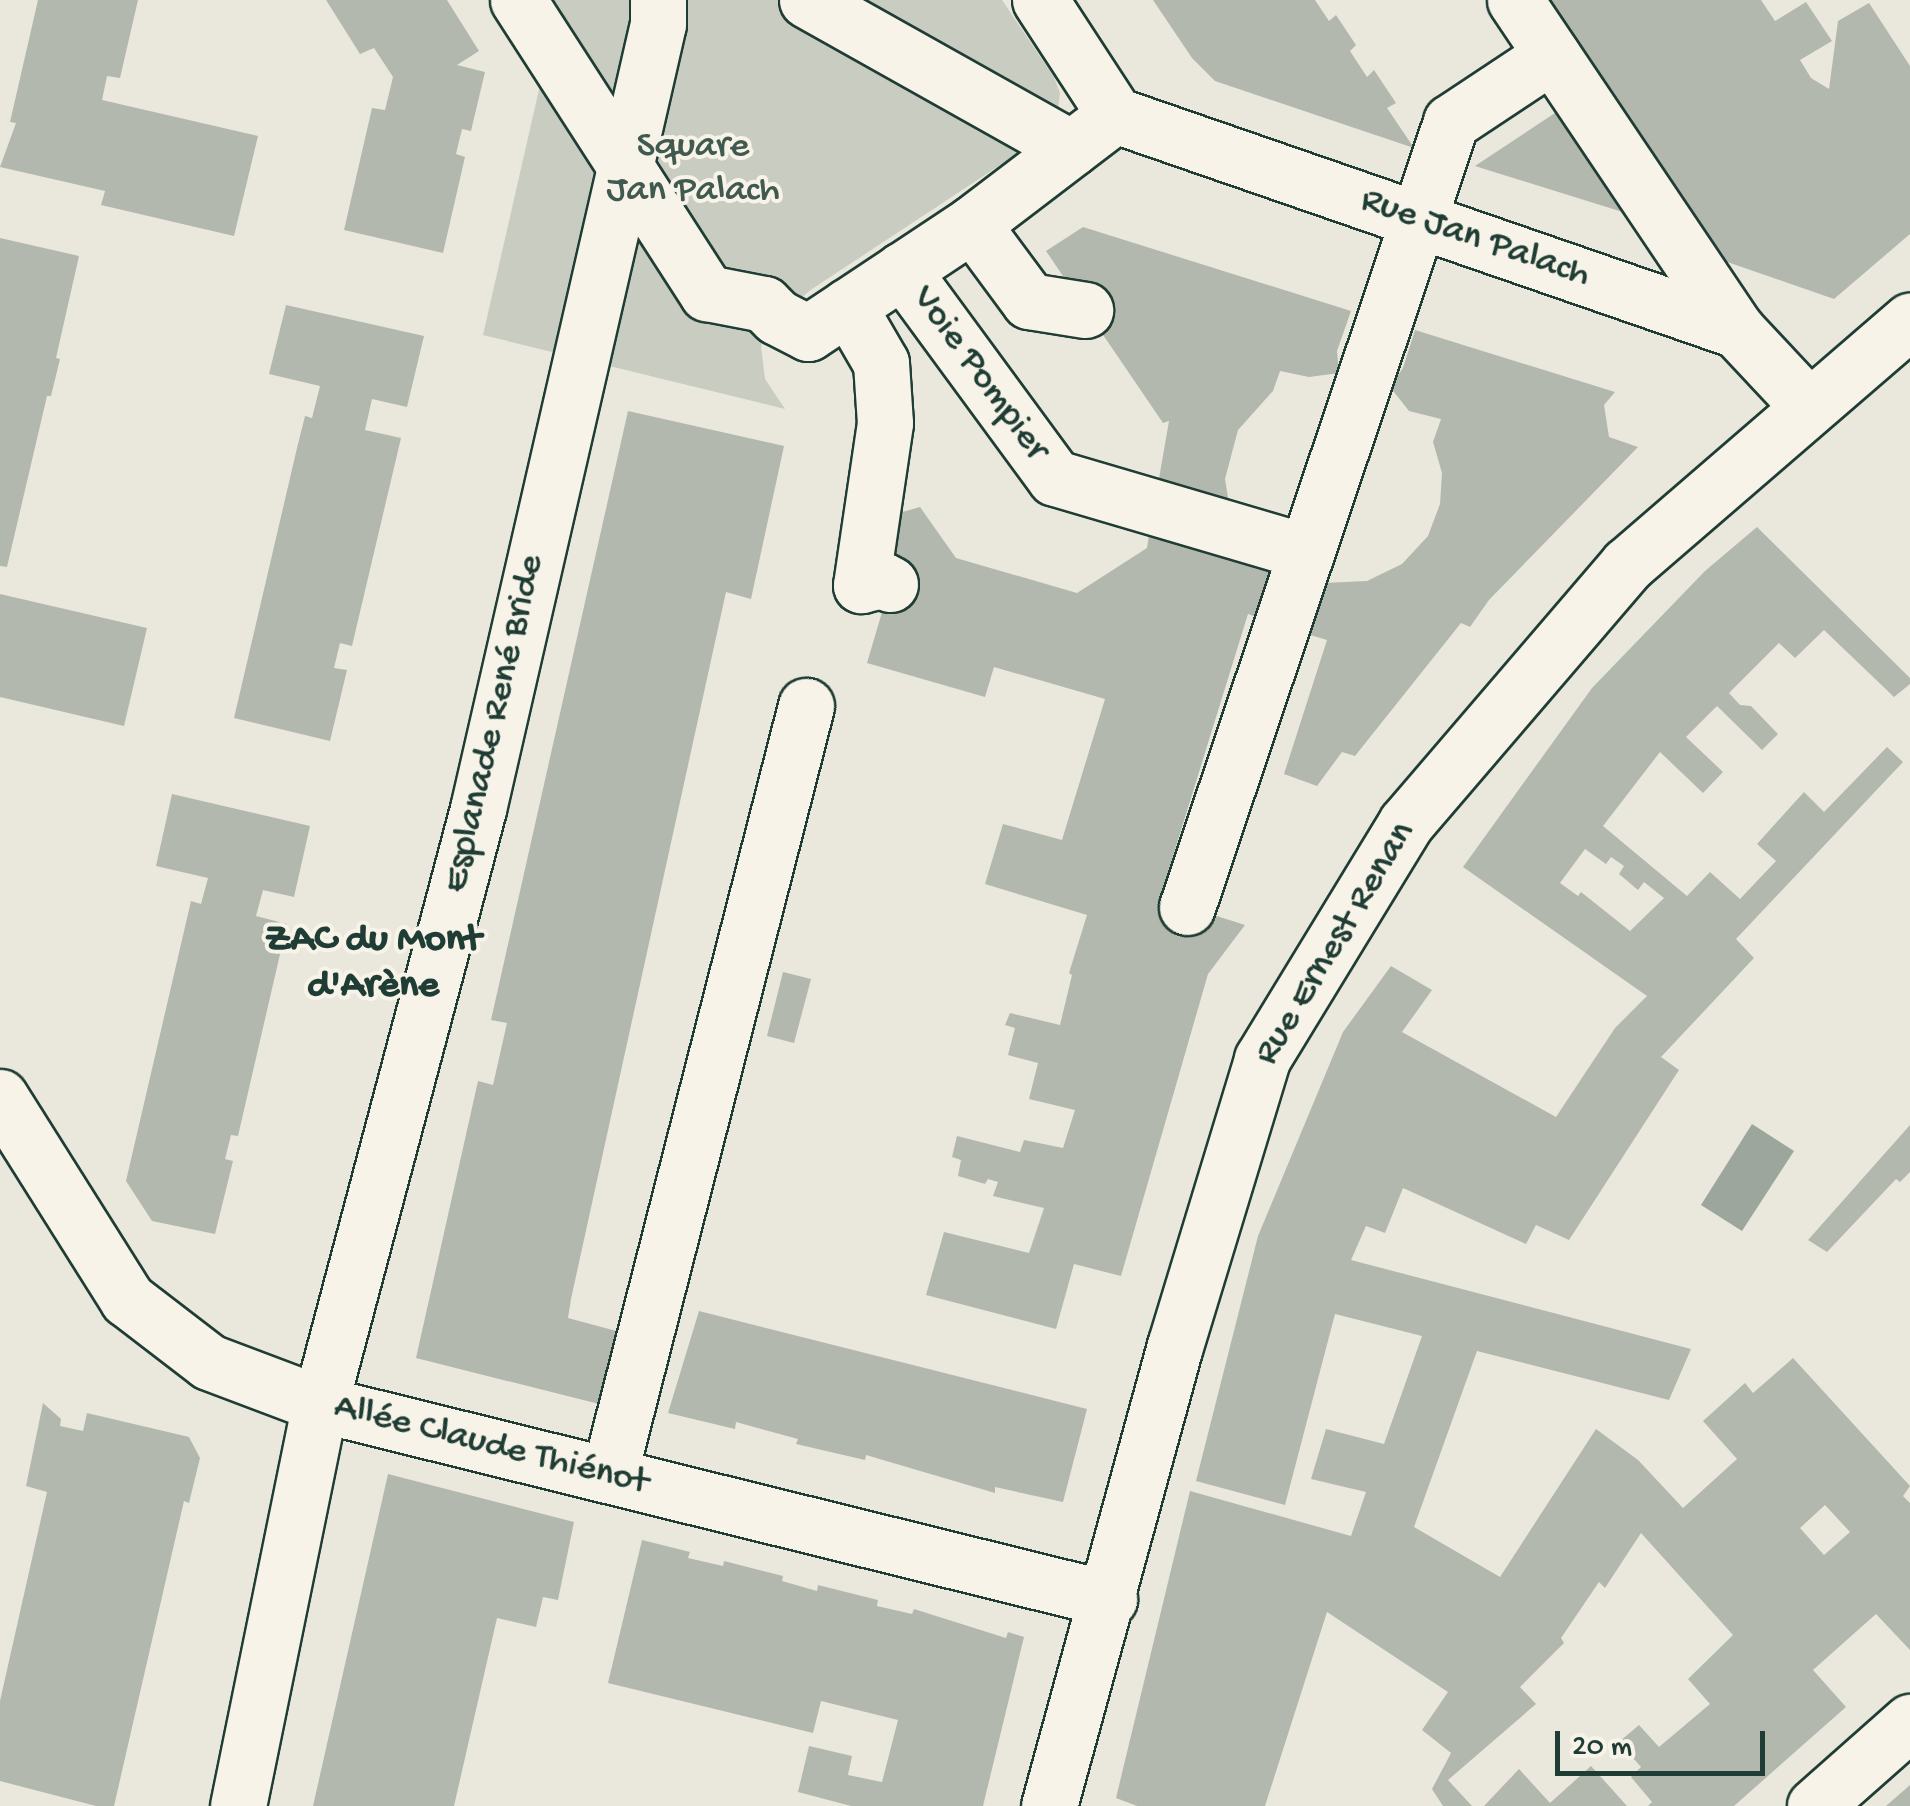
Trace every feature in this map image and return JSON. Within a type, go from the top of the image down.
[{"type":"street","points":[[518,0],[707,293],[764,304],[777,317],[831,334],[881,363],[884,423],[861,585],[882,580],[890,584]]},
{"type":"street","name":"Esplanade René Bride","points":[[238,1806],[320,1404],[478,809],[658,24],[658,0]]},
{"type":"street","points":[[807,0],[1071,148]]},
{"type":"street","points":[[831,334],[902,270],[972,224],[1116,115],[1040,0]]},
{"type":"street","points":[[1515,0],[1737,330]]},
{"type":"street","points":[[1187,908],[1451,122],[1552,55]]},
{"type":"street","name":"Rue Jan Palach","points":[[1116,115],[1737,330],[1808,406]]},
{"type":"street","points":[[972,224],[1028,301],[1085,310]]},
{"type":"street","name":"Voie Pompier","points":[[902,270],[1056,478],[1306,552]]},
{"type":"street","name":"Rue Ernest Renan","points":[[1049,1806],[1175,1346],[1262,1059],[1406,823],[1627,565],[1910,321]]},
{"type":"street","points":[[609,1475],[806,706]]},
{"type":"street","name":"Allée Claude Thiénot","points":[[0,1097],[128,1299],[209,1362],[320,1404],[1109,1598]]},
{"type":"street","points":[[1815,1806],[1910,1722]]},
{"type":"green space","name":"Square Jan Palach","points":[[529,0],[1002,0],[1054,77],[1060,93],[1058,111],[1032,144],[812,289],[777,317],[761,346],[765,379],[785,409],[483,335],[551,37]]},
{"type":"shaded area","points":[[1752,1124],[1794,1151],[1742,1231],[1701,1205]]},
{"type":"building","points":[[38,0],[138,0],[120,78],[107,76],[102,100],[258,136],[234,236],[101,205],[105,191],[0,167],[16,123],[10,122]]},
{"type":"building","points":[[326,0],[447,0],[479,51],[457,65],[485,72],[471,131],[462,129],[456,154],[465,157],[443,253],[344,230],[372,108],[385,110],[393,77],[374,48],[360,54]]},
{"type":"building","points":[[1153,0],[1315,0],[1329,21],[1336,15],[1356,45],[1350,51],[1367,77],[1374,70],[1396,103],[1387,108],[1414,148],[1215,81],[1192,58]]},
{"type":"building","points":[[1539,0],[1761,0],[1775,21],[1806,2],[1832,41],[1800,60],[1811,78],[1829,89],[1838,21],[1869,3],[1910,66],[1910,234],[1834,299],[1710,256]]},
{"type":"building","points":[[1561,109],[1629,214],[1475,166]]},
{"type":"building","points":[[1083,227],[1351,311],[1337,351],[1339,373],[1309,377],[1280,371],[1273,391],[1238,430],[1225,479],[1229,504],[1157,490],[1169,421],[1163,423],[1046,251]]},
{"type":"building","points":[[0,238],[79,256],[56,358],[60,359],[51,396],[47,396],[7,567],[0,566]]},
{"type":"building","points":[[286,305],[424,336],[407,407],[372,399],[365,430],[401,438],[352,646],[340,643],[334,668],[347,670],[330,741],[234,718],[305,416],[312,418],[320,386],[269,374]]},
{"type":"building","points":[[1415,330],[1615,392],[1604,405],[1609,437],[1638,447],[1489,600],[1470,627],[1461,623],[1355,756],[1342,752],[1317,786],[1284,774],[1327,640],[1307,634],[1323,583],[1367,581],[1402,564],[1428,536],[1440,504],[1442,473],[1433,442],[1441,419],[1409,411],[1390,387],[1403,368]]},
{"type":"building","points":[[628,411],[784,446],[751,599],[726,592],[571,1299],[568,1318],[620,1332],[603,1405],[416,1358],[478,1081],[493,1085],[507,1023],[491,1020]]},
{"type":"building","points":[[920,507],[956,558],[1077,593],[1147,548],[1152,516],[1281,569],[1265,620],[1248,614],[1160,898],[1245,925],[1208,974],[1121,1276],[1074,1264],[1056,1329],[926,1295],[944,1232],[1029,1253],[1044,1208],[993,1196],[998,1182],[988,1179],[985,1184],[958,1176],[961,1160],[952,1157],[957,1136],[1020,1152],[1024,1140],[1063,1148],[1075,1110],[1029,1099],[1038,1063],[1008,1055],[1015,1028],[1005,1025],[1010,1013],[1060,1025],[1072,975],[1069,973],[1087,915],[985,884],[1003,824],[1062,840],[1105,699],[994,667],[985,697],[867,663],[893,575],[899,513]]},
{"type":"building","points":[[1757,527],[1910,678],[1910,684],[1894,697],[1824,630],[1795,658],[1779,643],[1729,693],[1740,705],[1751,706],[1778,734],[1762,750],[1717,706],[1686,737],[1723,772],[1703,793],[1660,752],[1603,826],[1687,896],[1710,872],[1740,899],[1776,861],[1757,844],[1804,792],[1824,812],[1887,747],[1903,762],[1736,939],[1754,958],[1661,1057],[1679,1070],[1569,1240],[1536,1225],[1526,1244],[1403,1188],[1385,1233],[1366,1226],[1351,1260],[1691,1349],[1669,1400],[1477,1351],[1414,1527],[1500,1577],[1596,1429],[1638,1460],[1683,1508],[1737,1459],[1703,1421],[1745,1383],[1753,1393],[1793,1358],[1910,1486],[1903,1496],[1910,1503],[1910,1650],[1876,1614],[1813,1670],[1846,1707],[1734,1806],[1648,1806],[1652,1802],[1631,1777],[1641,1767],[1619,1742],[1639,1725],[1659,1747],[1710,1704],[1688,1679],[1733,1635],[1641,1533],[1605,1588],[1599,1582],[1561,1638],[1564,1643],[1520,1687],[1536,1704],[1448,1780],[1472,1806],[1443,1806],[1432,1789],[1451,1753],[1422,1730],[1448,1692],[1327,1612],[1265,1806],[1137,1806],[1116,1798],[1190,1491],[1351,1536],[1366,1492],[1311,1479],[1326,1429],[1384,1444],[1422,1336],[1335,1314],[1285,1505],[1196,1481],[1258,1236],[1343,1032],[1391,966],[1432,990],[1402,1032],[1556,1117],[1615,1028],[1647,996],[1463,867],[1592,688],[1705,571]],"holes":[[[1585,849],[1606,864],[1611,857],[1624,866],[1619,874],[1638,890],[1644,882],[1664,898],[1630,931],[1581,892],[1578,896],[1560,883]],[[1825,1505],[1850,1532],[1824,1555],[1800,1528]]]},
{"type":"building","points":[[0,594],[147,628],[124,726],[0,697]]},
{"type":"building","points":[[172,794],[310,826],[294,897],[263,890],[256,916],[287,924],[238,1136],[231,1135],[225,1159],[233,1161],[215,1234],[152,1221],[126,1181],[191,901],[201,904],[208,878],[156,866]]},
{"type":"building","points":[[783,972],[811,979],[794,1043],[767,1036]]},
{"type":"building","points":[[1910,1125],[1910,1172],[1900,1182],[1896,1179],[1827,1252],[1808,1240]]},
{"type":"building","points":[[699,1311],[1087,1409],[1063,1502],[995,1487],[995,1493],[866,1455],[865,1460],[796,1444],[798,1439],[736,1422],[735,1429],[668,1413]]},
{"type":"building","points":[[43,1403],[61,1419],[60,1426],[83,1431],[87,1413],[189,1437],[200,1458],[189,1503],[184,1501],[114,1806],[96,1806],[0,1781],[0,1701],[47,1492],[26,1486]]},
{"type":"building","points":[[388,1474],[574,1522],[558,1600],[543,1597],[536,1627],[497,1618],[454,1806],[313,1806]]},
{"type":"building","points":[[642,1540],[690,1552],[688,1558],[723,1566],[724,1561],[783,1576],[782,1581],[817,1591],[818,1585],[878,1600],[877,1606],[912,1614],[914,1609],[1006,1638],[1008,1632],[1024,1637],[983,1806],[851,1806],[798,1792],[809,1746],[852,1756],[848,1775],[882,1782],[898,1720],[821,1701],[813,1733],[608,1683]]},
{"type":"building","points":[[1591,1766],[1627,1806],[1484,1806],[1519,1769],[1550,1803]]},
{"type":"building","points":[[1910,1785],[1910,1806],[1886,1806]]},
{"type":"district","name":"ZAC du Mont d'Arène","points":[[373,964]]}]
